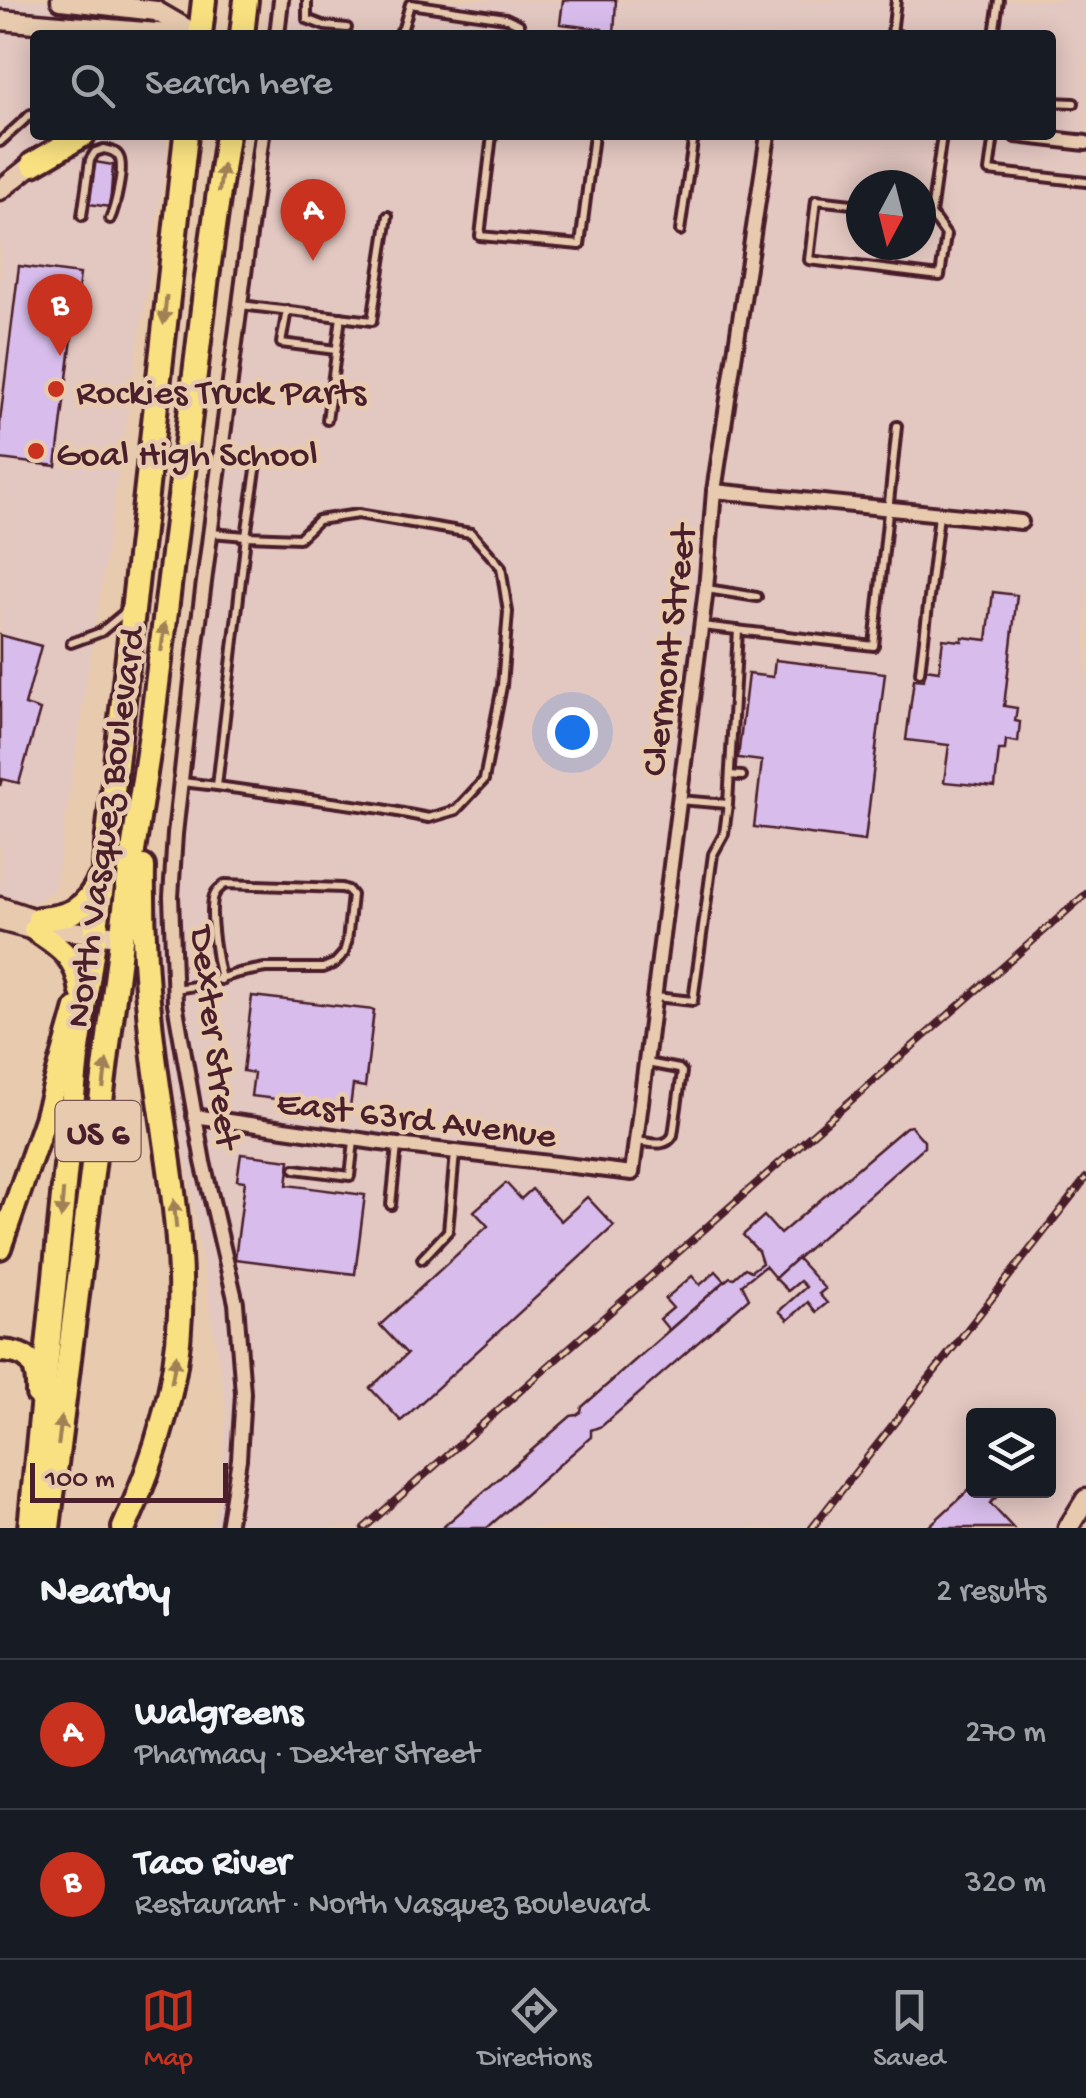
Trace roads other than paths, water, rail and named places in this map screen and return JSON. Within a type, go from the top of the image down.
[{"type":"highway","points":[[199,30],[204,0]]},
{"type":"highway","points":[[243,30],[246,0]]},
{"type":"highway","points":[[33,164],[74,140]]},
{"type":"highway","points":[[171,140],[176,213]]},
{"type":"highway","name":"North Vasquez Boulevard","points":[[30,1528],[77,1056],[103,934],[104,872],[185,140]]},
{"type":"highway","name":"North Vasquez Boulevard","points":[[48,1528],[226,140]]},
{"type":"highway","points":[[124,1528],[166,1409],[180,1312],[174,1200],[148,1011],[143,936],[152,734]]},
{"type":"highway","points":[[42,926],[87,902],[104,872]]},
{"type":"main road","points":[[42,926],[72,960],[81,992]]},
{"type":"main road","points":[[0,1248],[103,934]]},
{"type":"main road","points":[[5,1349],[27,1357],[38,1377],[35,1484]]},
{"type":"street","points":[[61,0],[156,5],[191,30]]},
{"type":"street","points":[[277,30],[281,0]]},
{"type":"street","points":[[153,30],[156,5]]},
{"type":"street","points":[[0,20],[109,30]]},
{"type":"street","points":[[1056,138],[1086,143]]},
{"type":"street","points":[[0,190],[64,140]]},
{"type":"street","name":"Dexter Street","points":[[228,1528],[240,1459],[243,1393],[236,1303],[194,1116],[174,989],[171,897],[210,533],[261,140]]},
{"type":"street","name":"Clermont Street","points":[[632,1173],[706,589],[714,490],[767,140]]},
{"type":"street","points":[[714,490],[1021,522]]},
{"type":"street","points":[[0,907],[42,926]]},
{"type":"street","points":[[0,921],[103,934]]},
{"type":"street","name":"East 63rd Avenue","points":[[194,1116],[354,1140],[632,1173]]},
{"type":"street","points":[[1068,1528],[1086,1500]]},
{"type":"lane","points":[[307,0],[308,19],[347,28]]},
{"type":"lane","points":[[892,30],[896,0]]},
{"type":"lane","points":[[995,30],[999,0]]},
{"type":"lane","points":[[404,30],[411,2],[506,18],[519,24],[520,30]]},
{"type":"lane","points":[[1056,102],[1074,103]]},
{"type":"lane","points":[[0,142],[30,115]]},
{"type":"lane","points":[[491,140],[480,236],[580,244],[593,140]]},
{"type":"lane","points":[[680,231],[693,140]]},
{"type":"lane","points":[[936,178],[941,140]]},
{"type":"lane","points":[[993,140],[989,171],[1086,182]]},
{"type":"lane","points":[[82,216],[90,160],[95,152],[104,149],[117,154],[121,162],[110,219]]},
{"type":"lane","points":[[846,203],[816,200],[809,260],[940,276],[946,235],[936,221]]},
{"type":"lane","points":[[240,304],[372,321],[388,216]]},
{"type":"lane","points":[[287,310],[281,343],[336,350]]},
{"type":"lane","points":[[327,420],[341,317]]},
{"type":"lane","points":[[701,626],[874,646],[897,426]]},
{"type":"lane","points":[[217,786],[258,457]]},
{"type":"lane","points":[[181,782],[429,818],[456,810],[484,780],[502,686],[508,612],[501,567],[471,534],[358,514],[318,520],[299,538],[210,533]]},
{"type":"lane","points":[[920,672],[939,514]]},
{"type":"lane","points":[[706,589],[757,597]]},
{"type":"lane","points":[[71,643],[101,632],[133,606]]},
{"type":"lane","points":[[654,997],[693,1001],[713,854],[724,834],[728,804],[738,630]]},
{"type":"lane","points":[[730,775],[742,776]]},
{"type":"lane","points":[[678,800],[728,804]]},
{"type":"lane","points":[[174,989],[221,980],[265,968],[323,968],[334,963],[344,953],[347,942],[352,895],[342,888],[225,884],[214,894],[212,903],[221,980]]},
{"type":"lane","points":[[636,1141],[665,1144],[671,1140],[682,1072],[646,1063]]},
{"type":"lane","points":[[296,1169],[350,1176],[354,1140]]},
{"type":"lane","points":[[391,1206],[397,1145]]},
{"type":"lane","points":[[422,1259],[448,1231],[455,1152]]},
{"type":"railway","points":[[364,1528],[1086,894]]},
{"type":"railway","points":[[812,1528],[1086,1178]]},
{"type":"place","name":"Walgreens","points":[[313,261]]},
{"type":"place","name":"Taco River","points":[[60,356]]},
{"type":"place","name":"Rockies Truck Parts","points":[[56,389]]},
{"type":"place","name":"Goal High School","points":[[36,451]]}]
